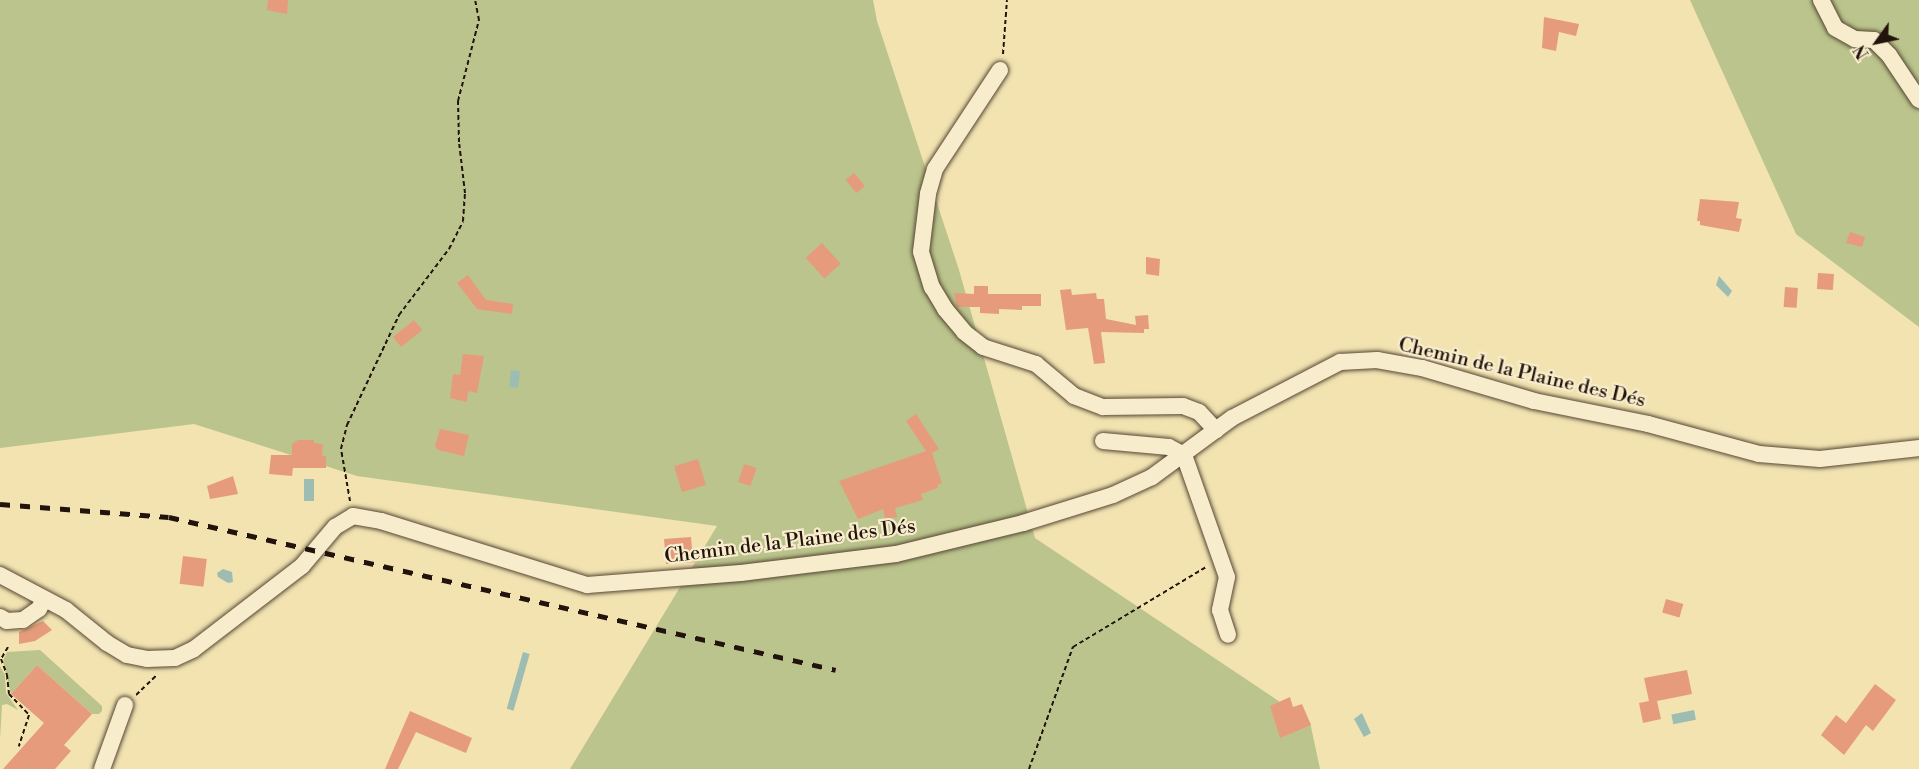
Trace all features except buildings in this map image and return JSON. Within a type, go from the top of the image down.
[{"type":"street","points":[[1821,0],[1835,28],[1855,39],[1874,40],[1890,55],[1919,100]]},
{"type":"street","points":[[1000,70],[935,169],[928,194],[921,252],[932,287],[945,309],[964,332],[983,347],[1036,364],[1074,396],[1103,407],[1183,406],[1199,412],[1216,430]]},
{"type":"street","name":"Chemin de la Plaine des Dés","points":[[353,516],[381,521],[586,585],[741,573],[896,554],[1023,523],[1113,495],[1152,477],[1232,418],[1340,362],[1377,360],[1422,368],[1534,401],[1648,424],[1759,454],[1820,459],[1919,448]]},
{"type":"street","points":[[1103,441],[1168,447],[1184,455],[1222,558],[1227,578],[1220,610],[1228,635]]},
{"type":"street","points":[[1,577],[66,610],[107,643],[127,655],[147,659],[175,658],[194,649],[302,566],[335,526],[353,516]]},
{"type":"street","points":[[0,619],[23,620],[39,609],[44,599]]},
{"type":"street","points":[[102,769],[125,705]]},
{"type":"path","points":[[353,516],[341,449],[347,425],[399,315],[449,249],[463,221],[465,194],[459,142],[458,101],[479,20],[475,0]]},
{"type":"path","points":[[1000,70],[1006,41],[1007,0]]},
{"type":"path","points":[[1029,769],[1073,647],[1222,558]]},
{"type":"path","points":[[8,646],[2,659],[9,694],[29,715],[19,746]]},
{"type":"path","points":[[125,705],[175,658]]},
{"type":"green space","points":[[0,0],[873,0],[877,21],[959,270],[1035,538],[1310,722],[1320,769],[570,769],[717,526],[357,476],[194,424],[0,448]]},
{"type":"green space","points":[[1690,0],[1919,0],[1919,327],[1796,234]]},
{"type":"green space","points":[[40,650],[102,706],[99,714],[92,714],[37,665],[11,694],[3,661],[7,652]]},
{"type":"green space","points":[[0,666],[5,675],[6,693],[18,710],[7,704],[2,705],[0,739]]},
{"type":"water","points":[[1719,276],[1732,291],[1728,297],[1716,285]]},
{"type":"water","points":[[511,370],[520,371],[518,388],[509,387]]},
{"type":"water","points":[[304,479],[314,479],[314,501],[304,501]]},
{"type":"water","points":[[223,569],[232,572],[233,582],[228,583],[218,577],[217,573]]},
{"type":"water","points":[[523,652],[530,654],[513,711],[507,709]]},
{"type":"water","points":[[1694,710],[1696,720],[1673,724],[1671,714]]},
{"type":"water","points":[[1362,713],[1371,733],[1364,737],[1354,719]]},
{"type":"railway","points":[[0,504],[169,517],[836,670]]}]
